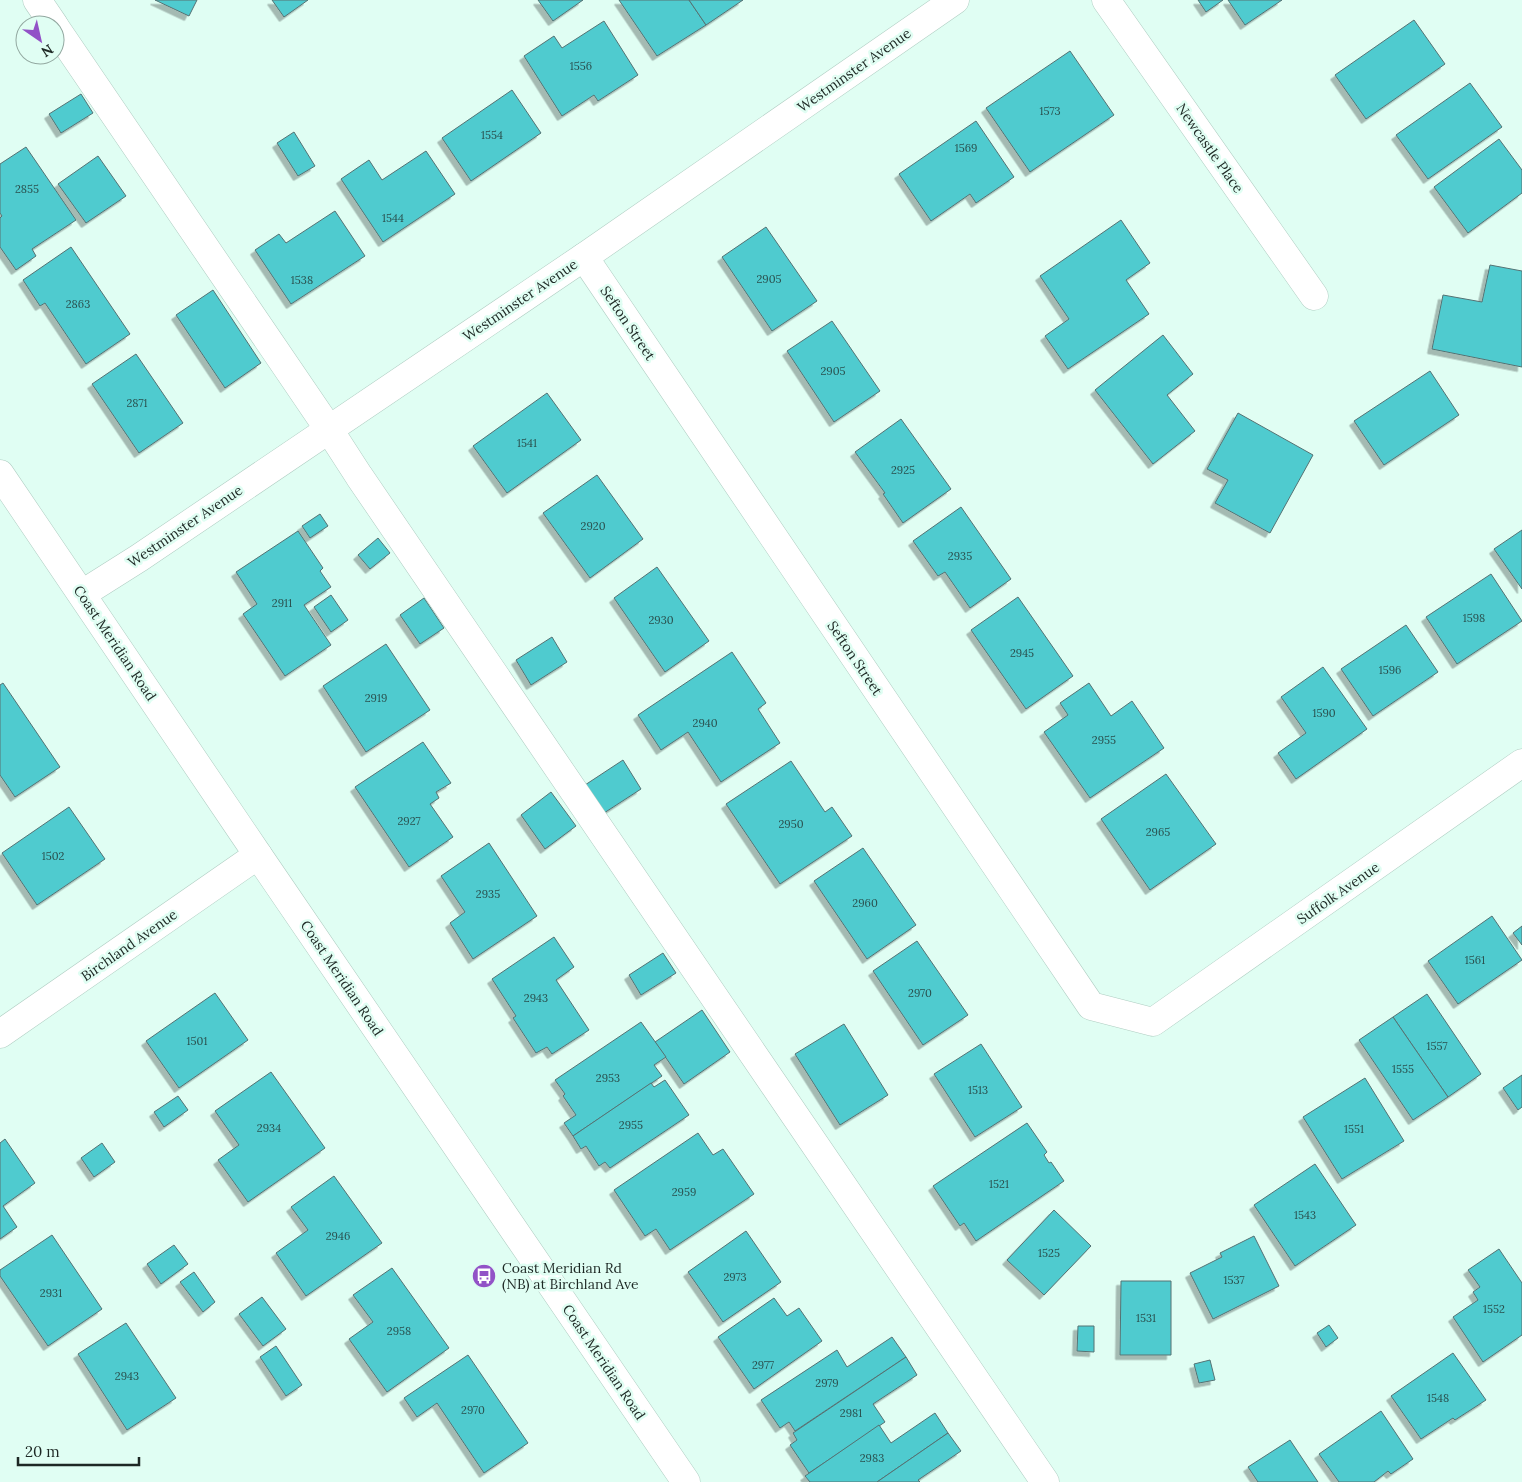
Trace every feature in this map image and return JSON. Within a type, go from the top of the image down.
[{"type":"street","points":[[37,0],[47,15]]},
{"type":"street","name":"Westminster Avenue","points":[[82,594],[148,552],[328,428],[584,257],[955,0]]},
{"type":"street","name":"Newcastle Place","points":[[1106,0],[1314,296]]},
{"type":"street","points":[[65,42],[1045,1482]]},
{"type":"street","name":"Sefton Street","points":[[584,257],[1091,1006],[1153,1022]]},
{"type":"street","name":"Coast Meridian Road","points":[[0,474],[686,1482]]},
{"type":"street","name":"Suffolk Avenue","points":[[1153,1022],[1522,763]]},
{"type":"street","name":"Birchland Avenue","points":[[0,1034],[258,855]]},
{"type":"building","points":[[155,0],[197,0],[189,16]]},
{"type":"building","points":[[272,0],[308,0],[284,17]]},
{"type":"building","points":[[538,0],[583,0],[553,21]]},
{"type":"building","points":[[619,0],[689,0],[706,25],[657,56]]},
{"type":"building","points":[[689,0],[743,0],[706,25]]},
{"type":"building","points":[[1198,0],[1223,0],[1206,12]]},
{"type":"building","points":[[1228,0],[1282,0],[1245,25]]},
{"type":"building","points":[[1414,20],[1445,64],[1366,119],[1335,75]]},
{"type":"building","points":[[604,21],[638,75],[598,101],[594,95],[562,116],[524,56],[554,36],[562,48]]},
{"type":"building","points":[[1070,51],[1114,115],[1030,172],[986,108]]},
{"type":"building","points":[[1470,83],[1502,127],[1428,179],[1396,135]]},
{"type":"building","points":[[512,90],[541,133],[471,181],[442,138]]},
{"type":"building","points":[[81,94],[93,113],[61,133],[49,114]]},
{"type":"building","points":[[976,121],[1014,177],[976,203],[970,194],[931,221],[899,174]]},
{"type":"building","points":[[294,132],[315,166],[298,176],[277,143]]},
{"type":"building","points":[[1499,139],[1522,170],[1522,193],[1468,233],[1434,187]]},
{"type":"building","points":[[26,147],[76,220],[32,249],[36,256],[16,270],[0,247],[0,218],[2,216],[0,213],[0,164]]},
{"type":"building","points":[[426,151],[455,194],[383,242],[341,179],[369,160],[382,180]]},
{"type":"building","points":[[98,156],[126,196],[86,223],[58,184]]},
{"type":"building","points":[[335,211],[365,256],[291,304],[255,250],[279,234],[286,243]]},
{"type":"building","points":[[1121,220],[1150,263],[1126,280],[1149,314],[1068,369],[1045,336],[1069,319],[1040,276]]},
{"type":"building","points":[[766,227],[817,301],[772,331],[722,257]]},
{"type":"building","points":[[71,247],[130,334],[86,364],[45,303],[40,306],[23,280]]},
{"type":"building","points":[[1490,265],[1522,271],[1522,367],[1432,349],[1443,295],[1482,302]]},
{"type":"building","points":[[213,290],[261,363],[225,388],[176,315]]},
{"type":"building","points":[[832,321],[880,391],[834,422],[787,351]]},
{"type":"building","points":[[1163,335],[1193,374],[1167,395],[1195,431],[1153,464],[1095,390]]},
{"type":"building","points":[[136,354],[183,423],[139,453],[92,384]]},
{"type":"building","points":[[1430,371],[1459,415],[1384,465],[1354,421]]},
{"type":"building","points":[[547,393],[581,440],[507,493],[473,446]]},
{"type":"building","points":[[1238,413],[1313,455],[1270,533],[1215,503],[1228,480],[1207,469]]},
{"type":"building","points":[[901,419],[951,489],[903,523],[883,494],[885,493],[855,452]]},
{"type":"building","points":[[597,475],[643,539],[590,578],[543,513]]},
{"type":"building","points":[[961,507],[1011,579],[970,608],[945,572],[938,576],[913,541]]},
{"type":"building","points":[[320,514],[328,526],[310,538],[302,526]]},
{"type":"building","points":[[1522,530],[1522,589],[1494,549]]},
{"type":"building","points":[[298,531],[323,568],[320,571],[331,587],[304,605],[331,645],[285,676],[243,614],[257,604],[236,572]]},
{"type":"building","points":[[378,538],[390,553],[370,569],[358,555]]},
{"type":"building","points":[[657,567],[709,641],[665,672],[614,598]]},
{"type":"building","points":[[1491,574],[1522,621],[1457,664],[1426,617]]},
{"type":"building","points":[[331,595],[348,620],[331,632],[314,607]]},
{"type":"building","points":[[1018,597],[1073,676],[1026,709],[971,630]]},
{"type":"building","points":[[424,598],[444,628],[420,644],[400,615]]},
{"type":"building","points":[[1406,625],[1438,672],[1373,716],[1341,669]]},
{"type":"building","points":[[552,637],[567,662],[531,685],[516,660]]},
{"type":"building","points":[[386,644],[430,710],[366,752],[323,686]]},
{"type":"building","points":[[732,652],[766,703],[758,709],[780,743],[721,782],[688,732],[661,750],[638,715]]},
{"type":"building","points":[[1323,667],[1367,729],[1296,779],[1278,753],[1306,733],[1281,697]]},
{"type":"building","points":[[3,683],[60,767],[15,797],[0,775],[0,685]]},
{"type":"building","points":[[1089,683],[1111,716],[1132,701],[1164,748],[1090,798],[1044,732],[1068,715],[1060,703]]},
{"type":"building","points":[[423,742],[451,783],[436,792],[439,798],[430,804],[453,837],[409,867],[355,787]]},
{"type":"building","points":[[623,760],[641,789],[604,813],[585,785]]},
{"type":"building","points":[[791,761],[825,812],[832,807],[852,836],[780,884],[726,804]]},
{"type":"building","points":[[1166,774],[1216,844],[1150,890],[1101,819]]},
{"type":"building","points":[[551,792],[576,826],[545,849],[521,815]]},
{"type":"building","points":[[69,807],[105,859],[37,905],[2,853]]},
{"type":"building","points":[[489,843],[537,916],[473,959],[450,923],[465,912],[441,876]]},
{"type":"building","points":[[863,848],[916,925],[867,959],[814,881]]},
{"type":"building","points":[[1492,916],[1522,960],[1458,1004],[1428,961]]},
{"type":"building","points":[[1522,926],[1522,945],[1513,933]]},
{"type":"building","points":[[554,937],[574,967],[556,980],[589,1030],[552,1054],[547,1047],[536,1053],[513,1018],[516,1016],[492,979]]},
{"type":"building","points":[[917,941],[968,1015],[923,1045],[873,971]]},
{"type":"building","points":[[663,953],[676,973],[641,995],[629,975]]},
{"type":"building","points":[[215,993],[248,1040],[179,1088],[146,1041]]},
{"type":"building","points":[[1427,994],[1481,1074],[1448,1097],[1393,1017]]},
{"type":"building","points":[[702,1010],[730,1052],[684,1084],[655,1042]]},
{"type":"building","points":[[1393,1017],[1448,1097],[1413,1120],[1359,1040]]},
{"type":"building","points":[[641,1022],[666,1057],[654,1065],[662,1076],[573,1136],[564,1123],[576,1115],[555,1080]]},
{"type":"building","points":[[844,1024],[888,1095],[840,1125],[795,1054]]},
{"type":"building","points":[[981,1044],[1022,1107],[975,1137],[934,1074]]},
{"type":"building","points":[[271,1072],[325,1148],[248,1202],[218,1160],[239,1145],[215,1111]]},
{"type":"building","points":[[1522,1075],[1522,1107],[1518,1110],[1503,1088]]},
{"type":"building","points":[[1365,1078],[1404,1141],[1342,1179],[1303,1117]]},
{"type":"building","points":[[665,1080],[689,1115],[610,1168],[605,1162],[599,1166],[586,1146],[581,1149],[573,1136],[651,1083],[654,1087]]},
{"type":"building","points":[[178,1096],[188,1110],[164,1127],[154,1112]]},
{"type":"building","points":[[1027,1123],[1047,1152],[1044,1155],[1049,1163],[1051,1162],[1064,1181],[976,1241],[964,1223],[960,1226],[933,1186]]},
{"type":"building","points":[[698,1133],[713,1155],[723,1149],[754,1194],[670,1250],[656,1229],[645,1236],[614,1190]]},
{"type":"building","points":[[5,1139],[35,1183],[3,1206],[17,1227],[0,1239],[0,1143]]},
{"type":"building","points":[[102,1143],[115,1162],[94,1177],[81,1158]]},
{"type":"building","points":[[1315,1164],[1356,1225],[1295,1266],[1254,1205]]},
{"type":"building","points":[[334,1176],[382,1243],[306,1296],[276,1253],[308,1230],[291,1207]]},
{"type":"building","points":[[1054,1210],[1091,1246],[1044,1295],[1007,1260]]},
{"type":"building","points":[[746,1231],[781,1282],[723,1322],[688,1272]]},
{"type":"building","points":[[52,1235],[102,1309],[48,1346],[0,1276],[0,1270]]},
{"type":"building","points":[[1254,1236],[1279,1286],[1213,1319],[1190,1273],[1222,1257],[1220,1253]]},
{"type":"building","points":[[174,1245],[188,1264],[161,1284],[147,1264]]},
{"type":"building","points":[[1499,1249],[1522,1283],[1522,1335],[1483,1362],[1453,1317],[1478,1300],[1473,1292],[1480,1287],[1468,1270]]},
{"type":"building","points":[[392,1268],[449,1348],[387,1392],[349,1339],[373,1322],[353,1295]]},
{"type":"building","points":[[194,1272],[215,1302],[203,1312],[180,1282]]},
{"type":"building","points":[[1121,1281],[1171,1281],[1171,1355],[1120,1355]]},
{"type":"building","points":[[262,1297],[286,1329],[263,1346],[239,1314]]},
{"type":"building","points":[[774,1298],[787,1316],[799,1308],[822,1341],[754,1389],[718,1337]]},
{"type":"building","points":[[126,1323],[176,1398],[127,1430],[78,1354]]},
{"type":"building","points":[[1329,1325],[1338,1338],[1326,1347],[1317,1333]]},
{"type":"building","points":[[1078,1326],[1094,1326],[1094,1352],[1077,1351]]},
{"type":"building","points":[[892,1337],[906,1357],[795,1431],[789,1422],[780,1428],[761,1400],[837,1350],[847,1367]]},
{"type":"building","points":[[276,1346],[302,1385],[286,1396],[260,1357]]},
{"type":"building","points":[[1453,1353],[1486,1400],[1455,1420],[1453,1418],[1421,1439],[1391,1396]]},
{"type":"building","points":[[468,1355],[528,1443],[484,1473],[437,1403],[417,1417],[404,1398]]},
{"type":"building","points":[[906,1357],[917,1375],[873,1404],[885,1422],[809,1473],[790,1445],[797,1440],[793,1433]]},
{"type":"building","points":[[1210,1360],[1215,1380],[1199,1383],[1194,1364]]},
{"type":"building","points":[[1381,1411],[1413,1459],[1391,1474],[1388,1471],[1374,1482],[1339,1482],[1319,1454]]},
{"type":"building","points":[[935,1413],[948,1433],[877,1482],[810,1482],[805,1476],[879,1425],[891,1443]]},
{"type":"building","points":[[948,1433],[961,1451],[918,1480],[920,1482],[877,1482]]},
{"type":"building","points":[[1290,1440],[1318,1482],[1258,1482],[1248,1467]]},
{"type":"place","name":"Coast Meridian Rd (NB) at Birchland Ave","points":[[484,1276]]}]
